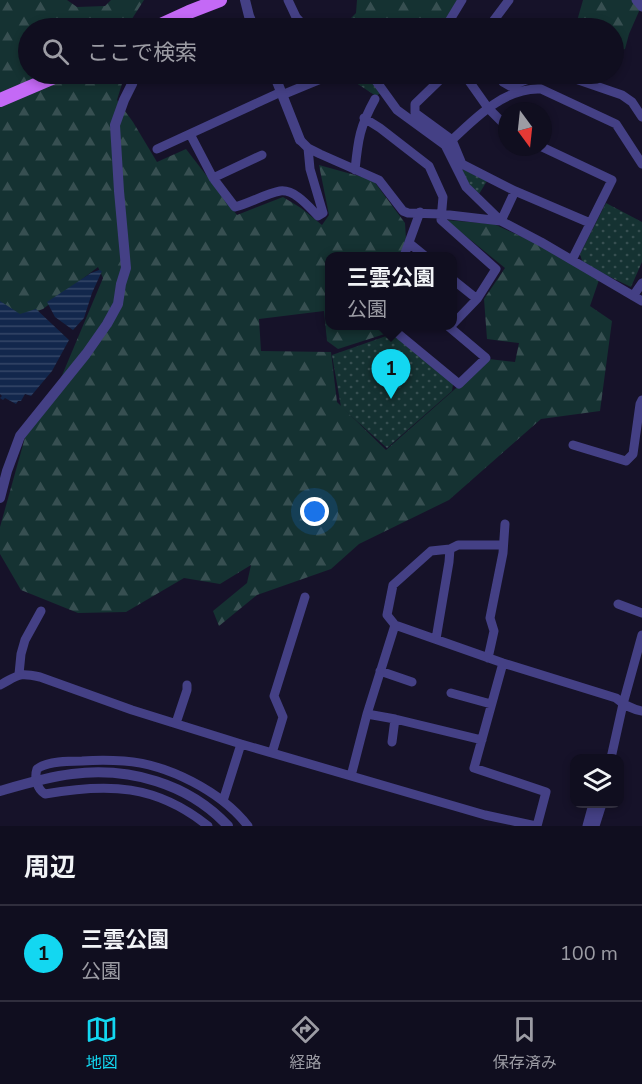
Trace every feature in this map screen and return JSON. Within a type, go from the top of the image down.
[{"type":"main road","points":[[176,18],[220,0]]},
{"type":"main road","points":[[0,100],[38,84]]},
{"type":"street","points":[[244,0],[250,18]]},
{"type":"street","points":[[288,0],[297,18]]},
{"type":"street","points":[[451,18],[462,0]]},
{"type":"street","points":[[496,18],[509,0]]},
{"type":"street","points":[[636,0],[642,7]]},
{"type":"street","points":[[0,498],[20,436],[86,354],[118,304],[126,268],[115,125],[123,100],[132,84]]},
{"type":"street","points":[[190,134],[213,178],[235,207],[282,191],[304,201],[318,216],[323,213],[304,144],[278,84]]},
{"type":"street","points":[[157,149],[308,84]]},
{"type":"street","points":[[379,84],[397,110],[445,145],[466,187],[501,221],[642,301]]},
{"type":"street","points":[[436,84],[415,104],[415,113],[452,140],[462,164],[515,191],[590,223]]},
{"type":"street","points":[[471,84],[498,118]]},
{"type":"street","points":[[590,84],[622,95],[632,102],[642,117]]},
{"type":"street","points":[[452,140],[478,115],[498,101],[529,88],[541,89],[615,124],[642,164]]},
{"type":"street","points":[[355,170],[358,139],[364,118],[375,99]]},
{"type":"street","points":[[364,118],[429,166],[443,197],[441,220],[496,269],[477,299],[457,320]]},
{"type":"street","points":[[304,144],[379,180],[403,211],[408,213],[420,212],[501,221]]},
{"type":"street","points":[[552,152],[612,180],[572,260]]},
{"type":"street","points":[[213,178],[262,155]]},
{"type":"street","points":[[501,221],[515,191]]},
{"type":"street","points":[[406,252],[420,212]]},
{"type":"street","points":[[409,243],[420,252]]},
{"type":"street","points":[[457,282],[477,299]]},
{"type":"street","points":[[633,296],[642,283]]},
{"type":"street","points":[[396,330],[459,384],[486,358],[455,330]]},
{"type":"street","points":[[573,446],[626,461],[633,454],[642,400]]},
{"type":"street","points":[[488,658],[494,631],[490,618],[505,524]]},
{"type":"street","points":[[503,545],[458,545],[450,549],[431,551],[393,585],[387,615],[395,625],[503,663],[616,698],[623,704],[642,711]]},
{"type":"street","points":[[436,639],[450,549]]},
{"type":"street","points":[[272,753],[283,717],[274,696],[305,597]]},
{"type":"street","points":[[618,604],[642,613]]},
{"type":"street","points":[[19,674],[25,640],[41,611]]},
{"type":"street","points":[[351,776],[367,714],[395,625]]},
{"type":"street","points":[[612,754],[642,635]]},
{"type":"street","points":[[0,685],[19,674],[40,677],[132,710],[241,744],[485,815],[536,826],[546,792],[474,768],[503,663]]},
{"type":"street","points":[[380,671],[412,682]]},
{"type":"street","points":[[176,723],[187,686]]},
{"type":"street","points":[[451,693],[491,704]]},
{"type":"street","points":[[367,714],[482,740]]},
{"type":"street","points":[[392,742],[395,719]]},
{"type":"street","points":[[223,801],[241,744]]},
{"type":"street","points":[[207,826],[193,814],[172,802],[142,793],[93,788],[45,794],[40,791],[36,781],[37,769],[41,765],[69,761],[125,761],[153,766],[172,772],[223,801],[248,826]]},
{"type":"street","points":[[0,791],[73,774],[110,773],[135,776],[159,782],[198,800],[218,814],[228,826]]},
{"type":"street","points":[[587,826],[592,808]]},
{"type":"street","points":[[595,826],[601,808]]},
{"type":"green space","points":[[0,0],[67,0],[77,7],[105,6],[111,0],[144,0],[133,18],[18,18],[18,84],[122,84],[117,100],[157,162],[186,149],[237,215],[283,197],[322,225],[329,215],[319,165],[373,180],[405,223],[406,239],[401,252],[325,252],[325,321],[324,311],[259,319],[261,351],[331,352],[337,402],[386,450],[489,359],[515,362],[519,343],[487,339],[484,299],[505,268],[446,220],[494,224],[533,242],[599,280],[590,306],[612,321],[600,411],[541,419],[449,500],[359,544],[331,569],[257,595],[219,626],[213,611],[247,583],[251,565],[220,584],[184,578],[126,612],[78,613],[21,590],[0,554],[0,527],[26,434],[50,404],[103,278],[98,267],[43,309],[2,324],[0,321]]},
{"type":"green space","points":[[357,0],[459,0],[447,18],[351,18],[356,13]]},
{"type":"green space","points":[[583,0],[632,0],[640,9],[624,49],[624,18],[578,18]]},
{"type":"green space","points":[[358,84],[377,84],[382,92],[376,96]]},
{"type":"green space","points":[[462,169],[487,181],[479,194],[466,187]]},
{"type":"green space","points":[[606,203],[642,222],[642,262],[631,287],[583,264],[580,254]]},
{"type":"green space","points":[[326,330],[391,330],[391,332],[338,349],[327,341]]},
{"type":"green space","points":[[392,334],[453,384],[452,391],[387,448],[341,407],[332,355]]},
{"type":"water","points":[[99,270],[102,271],[84,318],[73,330],[55,317],[47,302]]},
{"type":"water","points":[[0,301],[20,314],[36,309],[69,340],[52,371],[31,396],[25,394],[16,404],[0,398],[2,396],[0,394]]},
{"type":"place","name":"三雲公園","points":[[391,399]]}]
